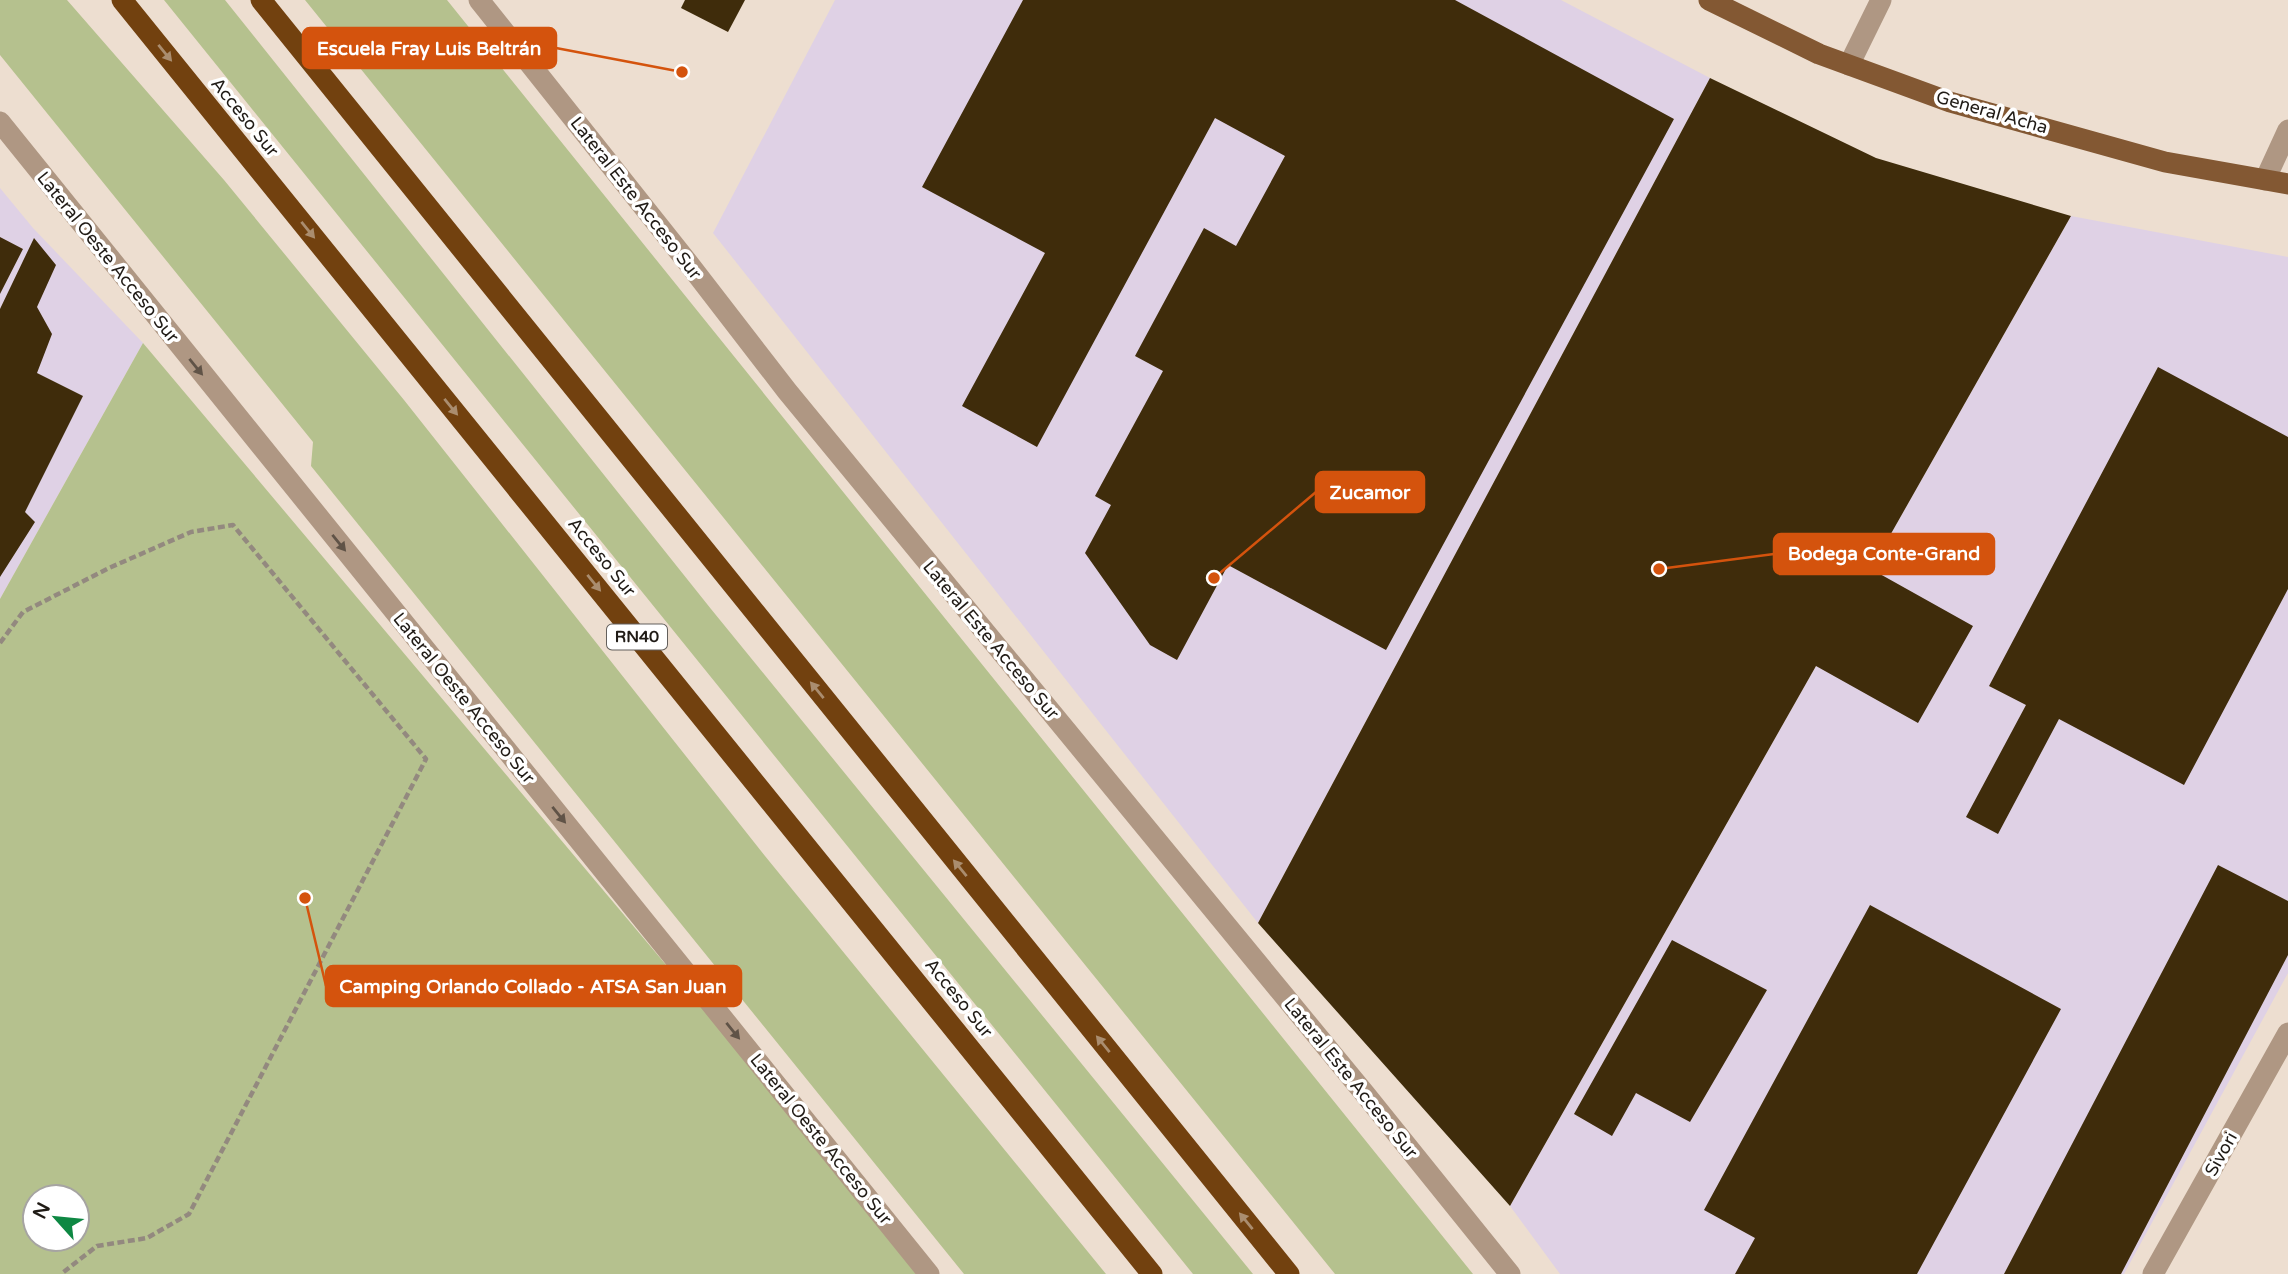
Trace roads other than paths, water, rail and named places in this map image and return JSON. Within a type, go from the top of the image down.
[{"type":"highway","name":"Acceso Sur","points":[[122,0],[1152,1274]]},
{"type":"highway","points":[[261,0],[1289,1274]]},
{"type":"main road","name":"General Acha","points":[[1709,0],[1819,54],[1950,102],[2165,162],[2288,184]]},
{"type":"street","name":"Lateral Este Acceso Sur","points":[[479,0],[787,391],[1510,1274]]},
{"type":"street","points":[[1849,65],[1881,0]]},
{"type":"street","name":"Lateral Oeste Acceso Sur","points":[[0,122],[929,1274]]},
{"type":"street","points":[[2265,180],[2288,130]]},
{"type":"street","name":"Sivori","points":[[2153,1274],[2288,1033]]},
{"type":"place","name":"Escuela Fray Luis Beltrán","points":[[682,72]]},
{"type":"place","name":"Bodega Conte-Grand","points":[[1659,569]]},
{"type":"place","name":"Zucamor","points":[[1214,578]]},
{"type":"place","name":"Camping Orlando Collado - ATSA San Juan","points":[[305,898]]}]
